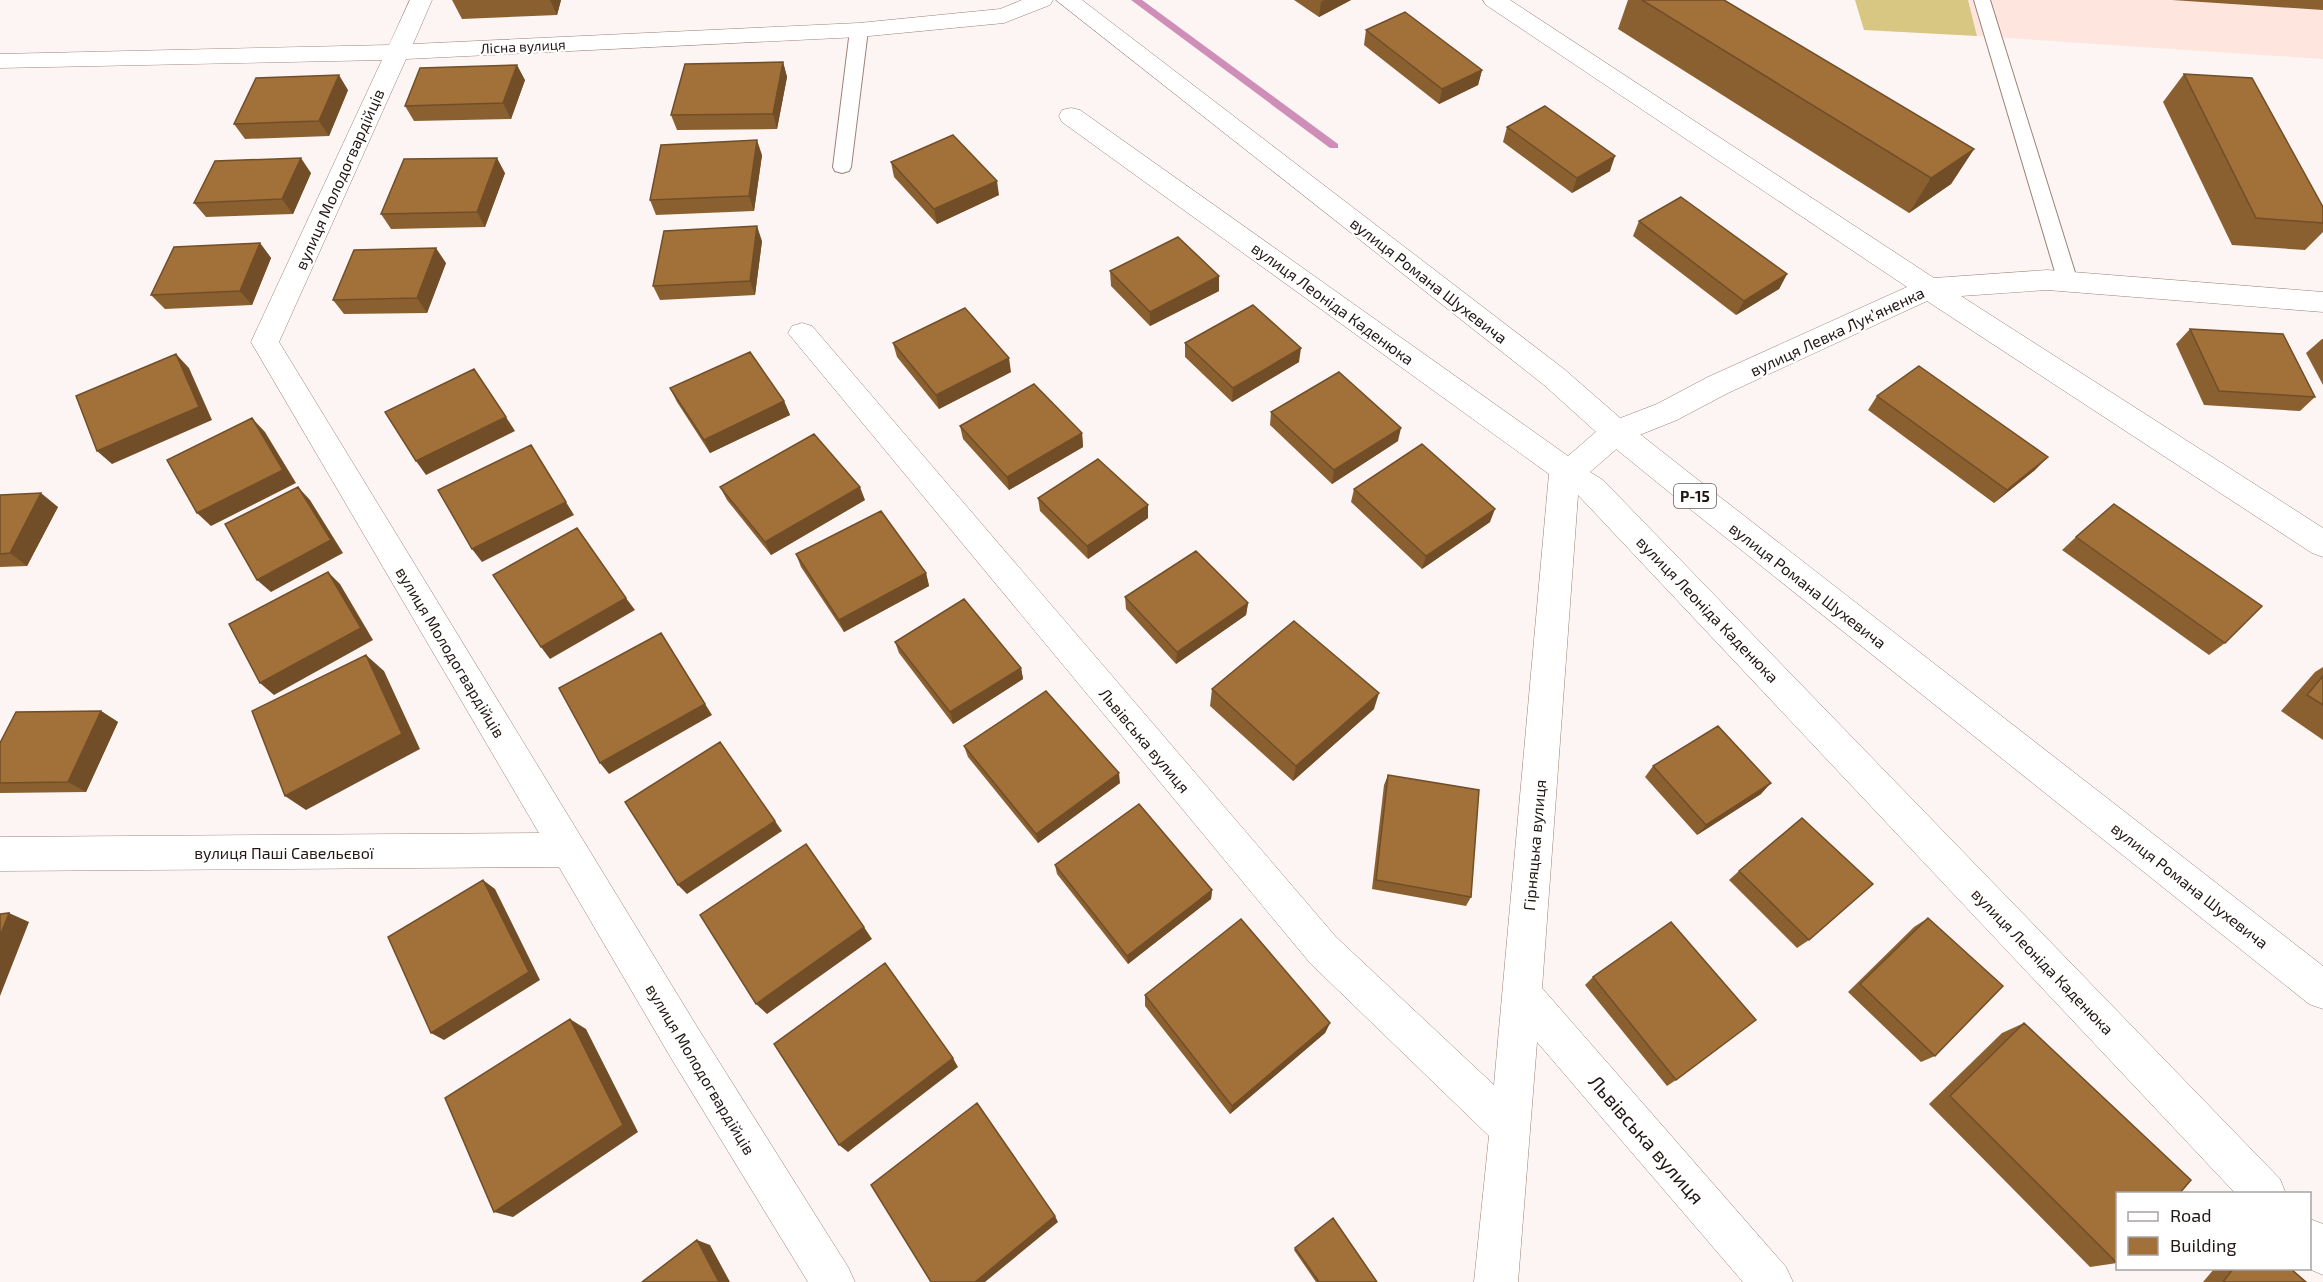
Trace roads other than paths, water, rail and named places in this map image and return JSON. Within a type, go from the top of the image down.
[{"type":"street","name":"вулиця Молодогвардійців","points":[[421,0],[265,342],[685,1044],[832,1282]]},
{"type":"street","name":"Лісна вулиця","points":[[0,61],[397,52],[860,30],[1004,16],[1042,0]]},
{"type":"street","name":"вулиця Романа Шухевича","points":[[1067,0],[1554,377],[1616,432],[2323,990]]},
{"type":"street","points":[[1494,0],[2323,544]]},
{"type":"street","name":"вулиця Леоніда Каденюка","points":[[1071,116],[1569,471],[1600,497],[2263,1192]]},
{"type":"street","name":"вулиця Левка Лукʼяненка","points":[[1616,432],[1666,412],[1718,385],[1930,288],[2047,280],[2323,302]]},
{"type":"street","name":"Львівська вулиця","points":[[802,333],[1323,950],[1510,1128]]},
{"type":"street","points":[[1569,471],[1596,451],[1616,432]]},
{"type":"street","name":"Гірняцька вулиця","points":[[1496,1282],[1564,476],[1569,471]]},
{"type":"street","name":"вулиця Паші Савельєвої","points":[[0,854],[569,850]]},
{"type":"street","name":"Львівська вулиця","points":[[1522,995],[1771,1282]]},
{"type":"street","points":[[2311,1241],[2323,1254]]},
{"type":"lane","points":[[1982,0],[2068,282]]},
{"type":"lane","points":[[842,167],[860,30]]},
{"type":"waterway","points":[[1136,0],[1334,146]]}]
